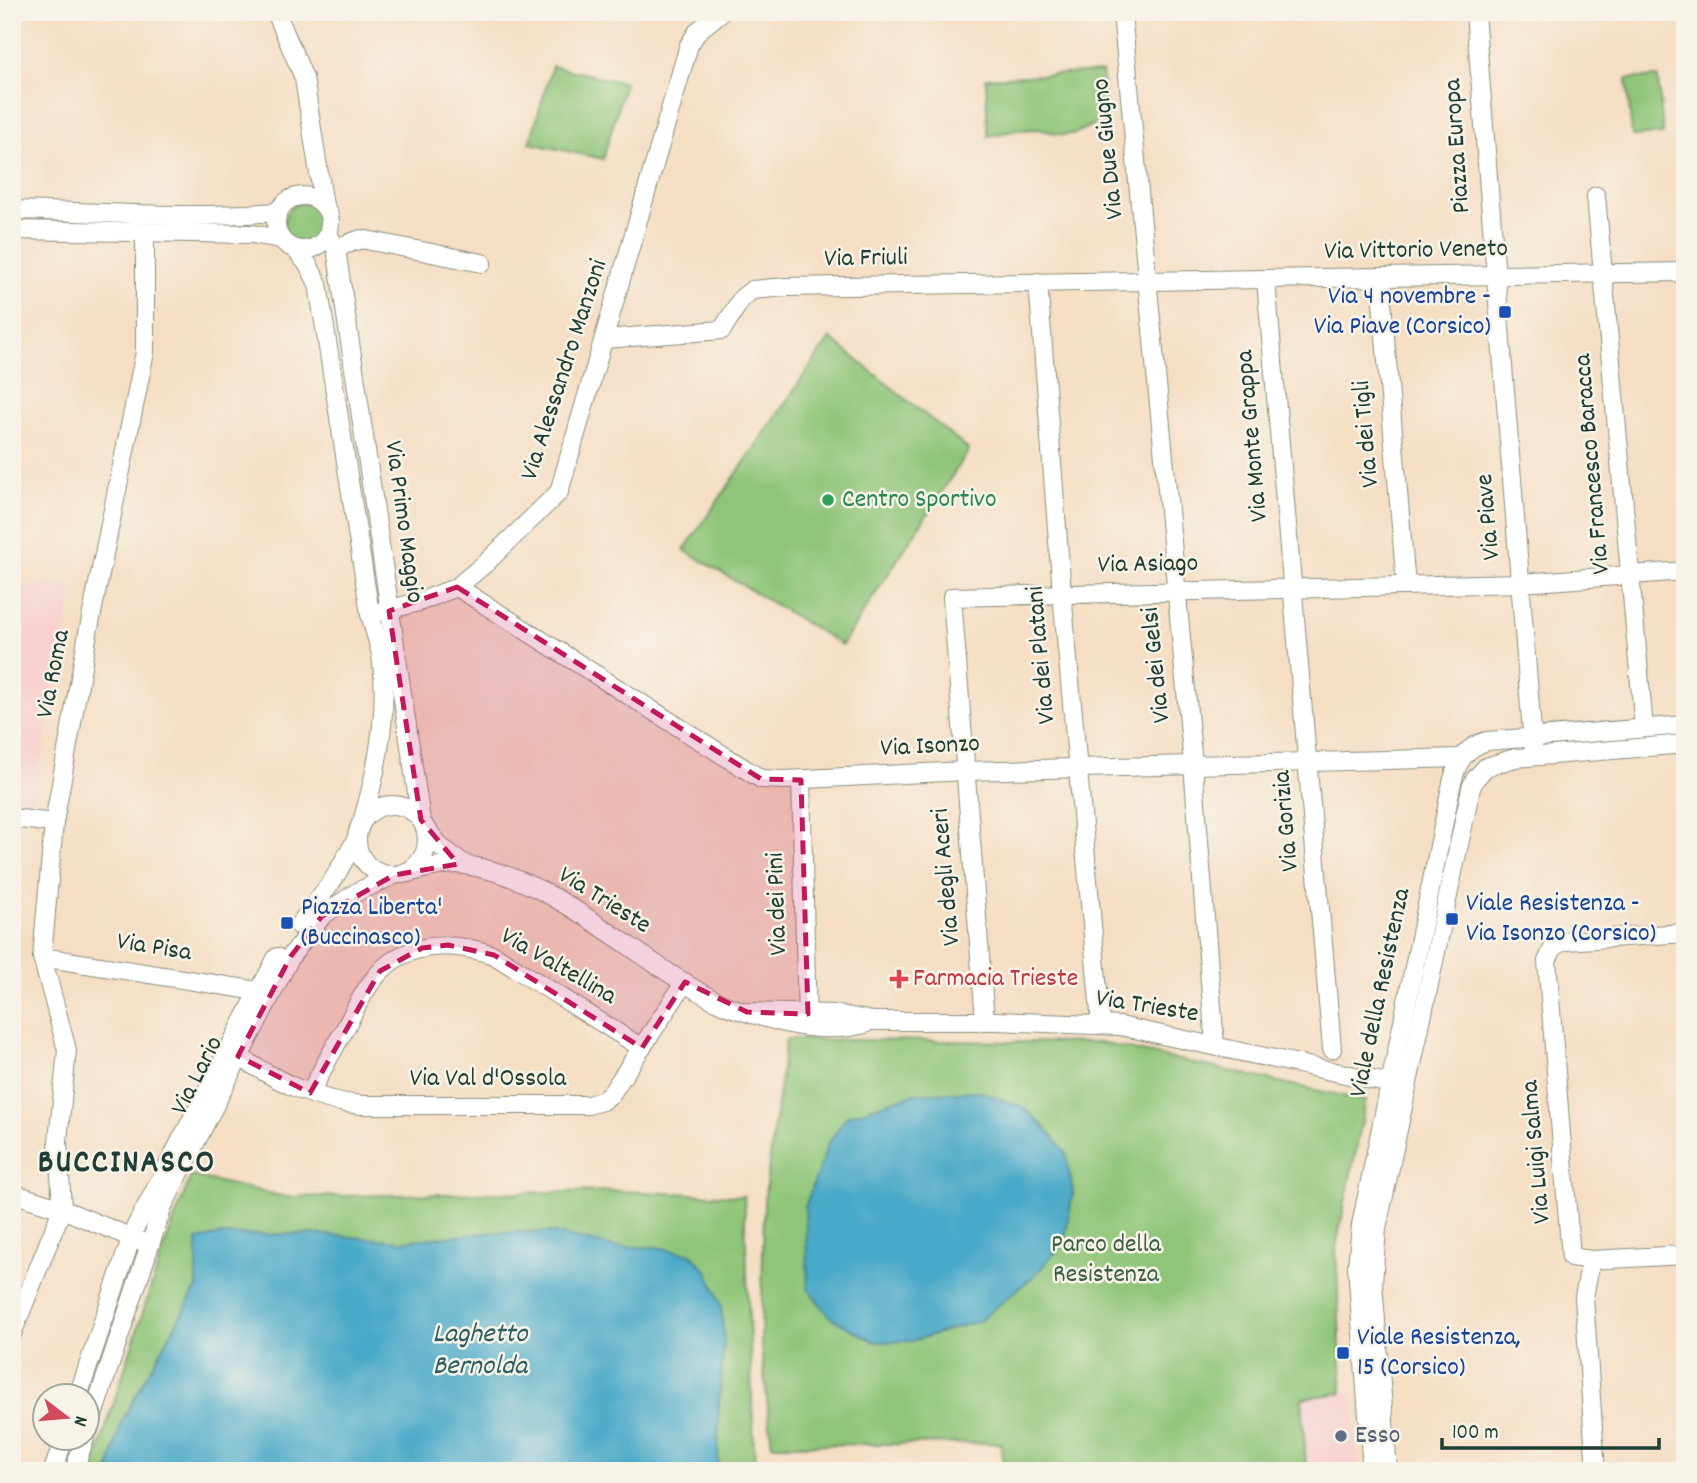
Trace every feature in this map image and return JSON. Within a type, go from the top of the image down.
[{"type":"street","points":[[276,12],[304,78],[332,241]]},
{"type":"street","name":"Via Alessandro Manzoni","points":[[370,614],[419,603],[457,587],[487,562],[559,492],[689,45],[698,31],[720,12]]},
{"type":"street","name":"Via Due Giugno","points":[[1122,12],[1149,281]]},
{"type":"street","name":"Piazza Europa","points":[[1475,12],[1494,275]]},
{"type":"street","points":[[303,195],[317,150]]},
{"type":"street","points":[[287,244],[275,221],[277,212],[287,200],[303,195],[311,196],[324,206]]},
{"type":"street","name":"Via Francesco Baracca","points":[[1596,195],[1644,728]]},
{"type":"street","points":[[12,210],[250,214],[277,212]]},
{"type":"street","points":[[12,230],[252,234],[302,251],[332,241],[361,239],[482,263]]},
{"type":"street","name":"Via Roma","points":[[62,1209],[58,1141],[67,1050],[42,957],[57,803],[88,633],[145,352],[145,232]]},
{"type":"street","name":"Via Primo Maggio","points":[[332,241],[423,823]]},
{"type":"street","name":"Via Primo Maggio","points":[[287,244],[309,266],[318,284],[370,614],[381,657],[383,705],[377,761],[359,830]]},
{"type":"street","name":"Via Vittorio Veneto","points":[[1149,281],[1685,272]]},
{"type":"street","name":"Via Piave","points":[[1494,275],[1534,755]]},
{"type":"street","name":"Via dei Tigli","points":[[1380,278],[1406,586]]},
{"type":"street","name":"Via Monte Grappa","points":[[1266,280],[1293,588]]},
{"type":"street","name":"Via Friuli","points":[[605,339],[722,330],[742,298],[752,290],[786,287],[1149,281]]},
{"type":"street","name":"Via dei Gelsi","points":[[1149,281],[1216,1045]]},
{"type":"street","name":"Via dei Platani","points":[[1038,282],[1062,593],[1101,1024]]},
{"type":"street","name":"Via Asiago","points":[[965,771],[952,597],[1521,583],[1685,571]]},
{"type":"street","name":"Via Isonzo","points":[[457,587],[761,779],[1461,758]]},
{"type":"street","name":"Via Gorizia","points":[[1293,588],[1332,1049]]},
{"type":"street","points":[[1461,758],[1465,751],[1480,743],[1532,736],[1685,725]]},
{"type":"street","name":"Viale della Resistenza","points":[[1372,1471],[1378,1451],[1374,1254],[1377,1228],[1471,788],[1480,772],[1493,763],[1534,755],[1685,744]]},
{"type":"street","name":"Viale della Resistenza","points":[[1388,1471],[1378,1451],[1357,1266],[1361,1225],[1445,817],[1461,758]]},
{"type":"street","name":"Via degli Aceri","points":[[965,771],[985,1021]]},
{"type":"street","name":"Via dei Pini","points":[[801,779],[808,1021]]},
{"type":"street","points":[[402,806],[413,811],[423,823],[427,835],[426,851],[417,865],[398,874],[378,872],[370,868],[360,855],[359,830],[369,813],[379,807],[402,806]]},
{"type":"street","points":[[12,818],[54,823]]},
{"type":"street","name":"Via Trieste","points":[[423,823],[437,844],[466,865],[513,878],[546,894],[718,1002],[775,1021],[808,1021],[842,1028],[873,1021],[1101,1024],[1139,1028],[1408,1088]]},
{"type":"street","name":"Via Lario","points":[[82,1382],[131,1238],[258,991],[289,939],[334,880],[359,830]]},
{"type":"street","name":"Via Trieste","points":[[398,874],[466,865]]},
{"type":"street","name":"Via Lario","points":[[102,1387],[148,1245],[178,1173],[291,956],[316,922],[357,892],[398,874]]},
{"type":"street","name":"Via Luigi Salma","points":[[1591,1260],[1571,1257],[1548,961],[1554,946],[1565,941],[1685,933]]},
{"type":"street","name":"Via Valtellina","points":[[310,1093],[366,990],[380,971],[397,958],[435,946],[470,947],[494,956],[642,1048]]},
{"type":"street","name":"Via Pisa","points":[[42,957],[258,991]]},
{"type":"street","name":"Via Val d'Ossola","points":[[238,1056],[310,1093],[337,1103],[588,1105],[602,1101],[611,1094],[685,982]]},
{"type":"street","points":[[12,1192],[62,1209],[148,1245]]},
{"type":"street","points":[[12,1334],[62,1209]]},
{"type":"street","points":[[1596,1471],[1584,1297],[1591,1260],[1685,1255]]},
{"type":"street","points":[[53,1471],[59,1452]]},
{"type":"street","points":[[74,1471],[80,1452]]},
{"type":"highlighted area","points":[[457,587],[761,779],[801,780],[808,1014],[747,1012],[685,982],[642,1048],[494,955],[448,945],[422,948],[380,971],[310,1093],[238,1056],[291,956],[322,916],[394,875],[458,864],[421,820],[389,611]]},
{"type":"shaded area","points":[[12,586],[74,586],[33,803],[12,802]]},
{"type":"shaded area","points":[[1352,1392],[1359,1471],[1306,1471],[1302,1398]]},
{"type":"green space","points":[[552,66],[625,83],[603,159],[530,143]]},
{"type":"green space","points":[[1102,72],[1106,118],[1076,133],[1064,135],[1038,129],[988,136],[986,78]]},
{"type":"green space","points":[[1658,77],[1663,134],[1632,136],[1627,79]]},
{"type":"green space","points":[[304,203],[318,209],[324,223],[318,237],[304,243],[290,237],[284,223],[290,209]]},
{"type":"green space","name":"Centro Sportivo","points":[[830,338],[969,450],[842,645],[684,550]]},
{"type":"green space","name":"Parco della Resistenza","points":[[786,1039],[1101,1043],[1366,1101],[1336,1246],[1342,1393],[1302,1398],[1306,1471],[1003,1471],[1001,1443],[772,1445],[761,1345],[764,1202]]},
{"type":"green space","name":"Laghetto Bernolda","points":[[191,1176],[287,1197],[617,1191],[744,1196],[755,1471],[92,1471],[98,1452],[102,1452],[102,1440],[163,1250]]},
{"type":"water","points":[[978,1091],[1023,1107],[1045,1127],[1066,1153],[1073,1193],[1064,1243],[1034,1276],[979,1321],[912,1341],[875,1342],[831,1318],[808,1289],[805,1207],[828,1144],[847,1116],[913,1094]]},
{"type":"water","name":"Laghetto Bernolda","points":[[495,1232],[550,1232],[615,1247],[656,1247],[691,1254],[708,1272],[721,1304],[724,1342],[719,1402],[718,1467],[704,1471],[109,1471],[121,1422],[197,1287],[197,1240],[221,1235],[314,1234],[401,1241]]},
{"type":"place","name":"Via 4 novembre - Via Piave (Corsico)","points":[[1505,312]]},
{"type":"place","name":"Centro Sportivo","points":[[828,500]]},
{"type":"place","name":"Viale Resistenza - Via Isonzo (Corsico)","points":[[1452,919]]},
{"type":"place","name":"Piazza Liberta' (Buccinasco)","points":[[287,923]]},
{"type":"place","name":"Farmacia Trieste","points":[[899,979]]},
{"type":"place","name":"Viale Resistenza, 15 (Corsico)","points":[[1343,1353]]},
{"type":"place","name":"Esso","points":[[1341,1436]]},
{"type":"district","name":"BUCCINASCO","points":[[127,1164]]}]
